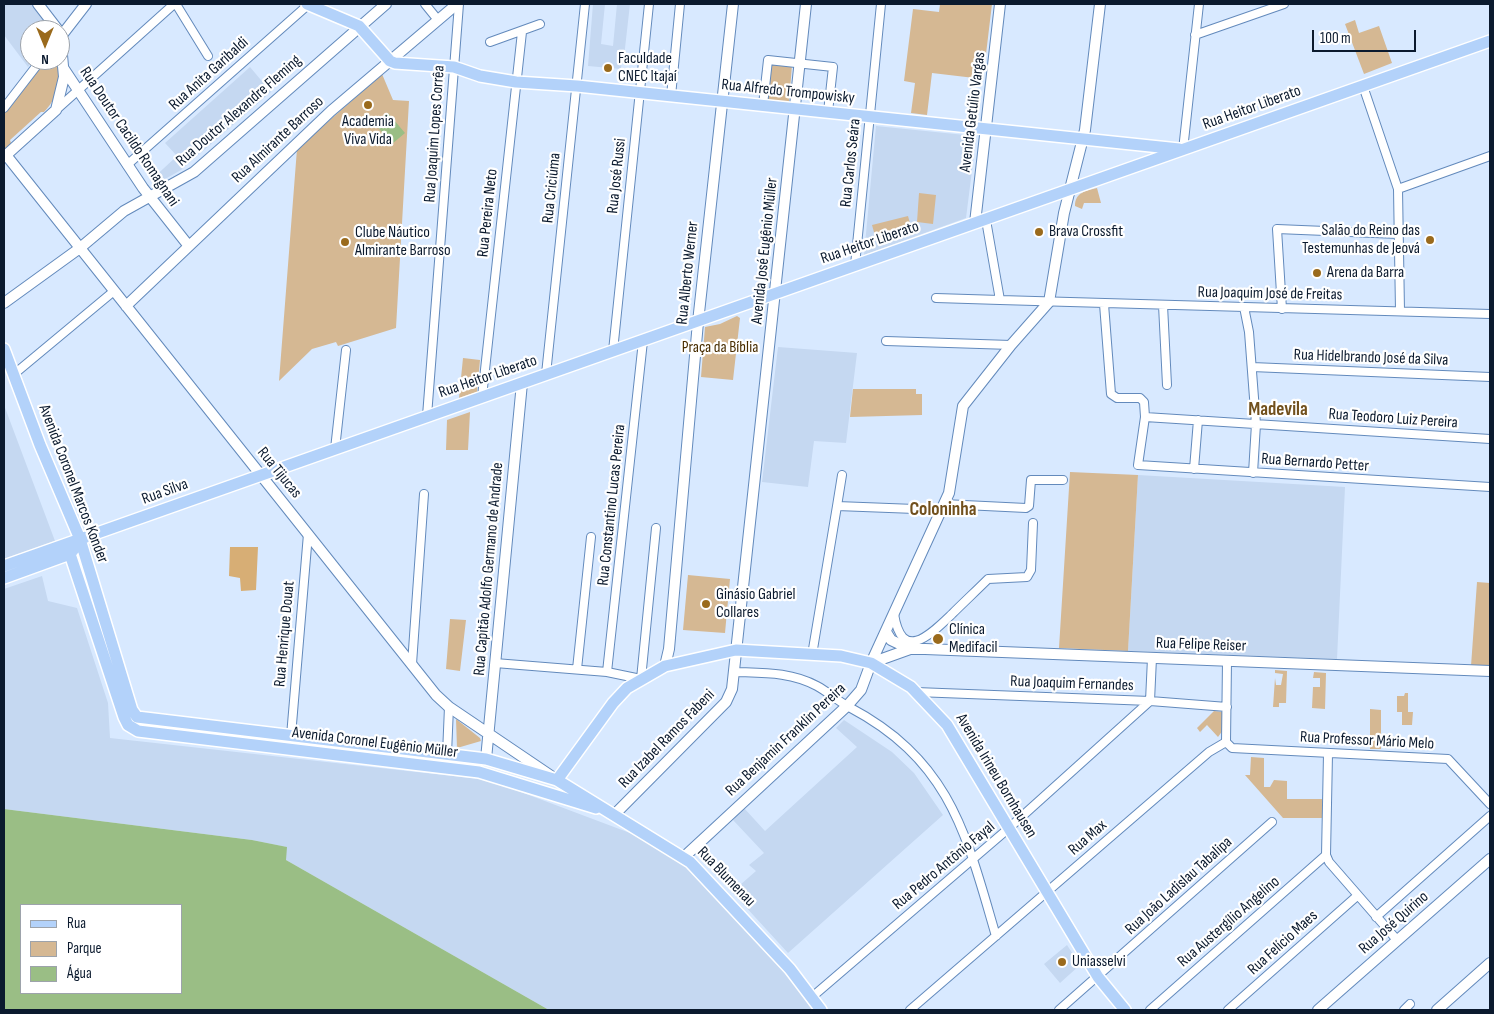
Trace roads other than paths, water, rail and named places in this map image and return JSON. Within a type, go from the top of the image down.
[{"type":"main road","points":[[308,4],[359,26],[390,61]]},
{"type":"main road","name":"Rua Heitor Liberato","points":[[261,475],[1490,41]]},
{"type":"main road","name":"Rua Alfredo Trompowisky","points":[[390,61],[408,65],[454,67],[480,76],[516,82],[639,92],[1183,150]]},
{"type":"main road","name":"Avenida Coronel Marcos Konder","points":[[4,349],[40,445],[80,539],[132,710],[133,721]]},
{"type":"main road","name":"Rua Silva","points":[[4,566],[261,475]]},
{"type":"main road","points":[[4,578],[70,554],[80,539]]},
{"type":"main road","name":"Avenida Coronel Marcos Konder","points":[[70,554],[133,721]]},
{"type":"main road","name":"Avenida Irineu Bornhausen","points":[[557,780],[613,703],[627,688],[665,666],[736,650],[846,657],[871,663],[893,674],[916,692],[947,725],[1098,977],[1125,1010]]},
{"type":"main road","name":"Avenida Coronel Eugênio Müller","points":[[133,721],[290,736],[486,759],[557,780]]},
{"type":"main road","name":"Avenida Coronel Eugênio Müller","points":[[133,721],[138,730],[479,772],[615,814]]},
{"type":"main road","name":"Rua Blumenau","points":[[557,780],[684,857],[790,969],[821,1010]]},
{"type":"street","points":[[38,4],[50,20]]},
{"type":"street","points":[[70,22],[86,4]]},
{"type":"street","points":[[5,156],[175,4],[208,56]]},
{"type":"street","name":"Rua Anita Garibaldi","points":[[127,166],[308,4]]},
{"type":"street","name":"Rua Doutor Alexandre Fleming","points":[[4,303],[80,248],[119,214],[194,172],[386,4]]},
{"type":"street","points":[[425,4],[438,20]]},
{"type":"street","name":"Rua Almirante Barroso","points":[[126,306],[331,111],[458,4]]},
{"type":"street","name":"Rua Joaquim Lopes Corrêa","points":[[427,416],[458,4]]},
{"type":"street","name":"Rua Criciúma","points":[[546,374],[585,4]]},
{"type":"street","name":"Rua José Russi","points":[[613,351],[649,4]]},
{"type":"street","points":[[670,96],[680,4]]},
{"type":"street","name":"Rua Alberto Werner","points":[[665,666],[669,649],[698,322],[733,4]]},
{"type":"street","name":"Avenida José Eugênio Müller","points":[[736,650],[806,4]]},
{"type":"street","name":"Rua Carlos Seára","points":[[855,264],[881,4]]},
{"type":"street","name":"Avenida Getúlio Vargas","points":[[981,221],[986,129],[1000,4]]},
{"type":"street","points":[[1049,302],[1064,213],[1082,140],[1100,4]]},
{"type":"street","points":[[1183,150],[1199,4]]},
{"type":"street","points":[[1195,35],[1284,4]]},
{"type":"street","points":[[490,42],[540,24]]},
{"type":"street","name":"Rua Pereira Neto","points":[[482,397],[522,32]]},
{"type":"street","points":[[763,105],[768,60],[799,63],[833,67],[828,112]]},
{"type":"street","points":[[4,108],[33,70]]},
{"type":"street","points":[[56,110],[63,85],[62,70]]},
{"type":"street","name":"Rua Doutor Cacildo Romagnani","points":[[67,70],[127,166],[149,197],[188,245]]},
{"type":"street","points":[[1363,86],[1398,189],[1400,311]]},
{"type":"street","name":"Rua Tijucas","points":[[5,156],[436,695],[449,707],[557,780]]},
{"type":"street","points":[[1398,189],[1490,156]]},
{"type":"street","points":[[981,221],[1000,300]]},
{"type":"street","points":[[1282,309],[1277,229],[1398,234]]},
{"type":"street","points":[[13,375],[114,291]]},
{"type":"street","name":"Rua Joaquim José de Freitas","points":[[936,298],[1490,314]]},
{"type":"street","name":"Rua Benjamin Franklin Pereira","points":[[684,857],[847,706],[861,690],[871,663],[942,507],[953,475],[963,406],[1011,344],[1049,302]]},
{"type":"street","points":[[1104,304],[1110,390],[1117,398],[1142,398],[1145,417]]},
{"type":"street","points":[[1162,305],[1167,386]]},
{"type":"street","points":[[1244,308],[1249,332],[1256,424],[1253,473]]},
{"type":"street","name":"Rua Constantino Lucas Pereira","points":[[607,672],[643,341]]},
{"type":"street","points":[[886,341],[1011,344]]},
{"type":"street","points":[[336,449],[346,350]]},
{"type":"street","name":"Rua Hidelbrando José da Silva","points":[[1252,367],[1490,377]]},
{"type":"street","name":"Rua Capitão Adolfo Germano de Andrade","points":[[486,759],[522,383]]},
{"type":"street","name":"Rua Teodoro Luiz Pereira","points":[[1145,417],[1490,439]]},
{"type":"street","name":"Rua Bernardo Petter","points":[[1145,417],[1138,466],[1490,487]]},
{"type":"street","points":[[1194,469],[1198,420]]},
{"type":"street","points":[[812,655],[842,475]]},
{"type":"street","points":[[837,506],[1026,508],[1029,506],[1031,480],[1063,480]]},
{"type":"street","points":[[412,664],[424,494]]},
{"type":"street","points":[[894,614],[896,628],[906,639],[925,644],[988,579],[1027,577],[1031,570],[1033,523]]},
{"type":"street","points":[[495,663],[607,672],[641,679],[656,528]]},
{"type":"street","name":"Rua Henrique Douat","points":[[290,736],[308,534]]},
{"type":"street","points":[[577,669],[591,537]]},
{"type":"street","points":[[886,632],[891,640],[910,649]]},
{"type":"street","name":"Rua Felipe Reiser","points":[[871,663],[925,644],[1152,658],[1490,671]]},
{"type":"street","name":"Rua Izabel Ramos Fabeni","points":[[615,814],[726,702],[732,689],[736,672],[736,650]]},
{"type":"street","points":[[1150,701],[1152,658]]},
{"type":"street","points":[[1226,742],[1227,661]]},
{"type":"street","points":[[736,672],[775,672],[798,677],[816,686],[887,731],[923,763],[949,800],[973,859],[996,936]]},
{"type":"street","name":"Rua Joaquim Fernandes","points":[[916,692],[1150,701],[1227,707]]},
{"type":"street","name":"Rua Pedro Antônio Fayal","points":[[812,997],[1009,828],[1150,701]]},
{"type":"street","points":[[447,754],[449,707]]},
{"type":"street","name":"Rua Professor Mário Melo","points":[[1226,742],[1232,748],[1448,759],[1490,804]]},
{"type":"street","name":"Rua Max","points":[[910,1010],[1209,752],[1226,742]]},
{"type":"street","points":[[1328,754],[1326,855],[1329,862],[1357,896],[1397,940]]},
{"type":"street","points":[[1376,917],[1490,816]]},
{"type":"street","name":"Rua João Ladislau Tabalipa","points":[[1060,1010],[1272,822]]},
{"type":"street","name":"Rua Austergílio Angelino","points":[[1150,1010],[1326,855]]},
{"type":"street","name":"Rua José Quirino","points":[[1318,1010],[1490,859]]},
{"type":"street","name":"Rua Felício Maes","points":[[1228,1010],[1357,896]]},
{"type":"street","points":[[1437,1010],[1490,963]]},
{"type":"street","points":[[1404,1010],[1410,1004]]},
{"type":"water","points":[[388,113],[405,133],[392,144],[375,124]]},
{"type":"water","points":[[4,809],[252,840],[287,847],[286,860],[549,1010],[4,1010]]},
{"type":"place","name":"Faculdade CNEC Itajaí","points":[[608,68]]},
{"type":"place","name":"Academia Viva Vida","points":[[368,105]]},
{"type":"place","name":"Brava Crossfit","points":[[1039,232]]},
{"type":"place","name":"Salão do Reino das Testemunhas de Jeová","points":[[1430,240]]},
{"type":"place","name":"Clube Náutico Almirante Barroso","points":[[345,242]]},
{"type":"place","name":"Arena da Barra","points":[[1317,273]]},
{"type":"place","name":"Ginásio Gabriel Collares","points":[[706,604]]},
{"type":"place","name":"Clínica Medifacil","points":[[938,639]]},
{"type":"place","name":"Uniasselvi","points":[[1062,962]]},
{"type":"district","name":"Madevila","points":[[1278,410]]},
{"type":"district","name":"Coloninha","points":[[943,510]]},
{"type":"park label","name":"Praça da Bíblia","points":[[720,348]]}]
